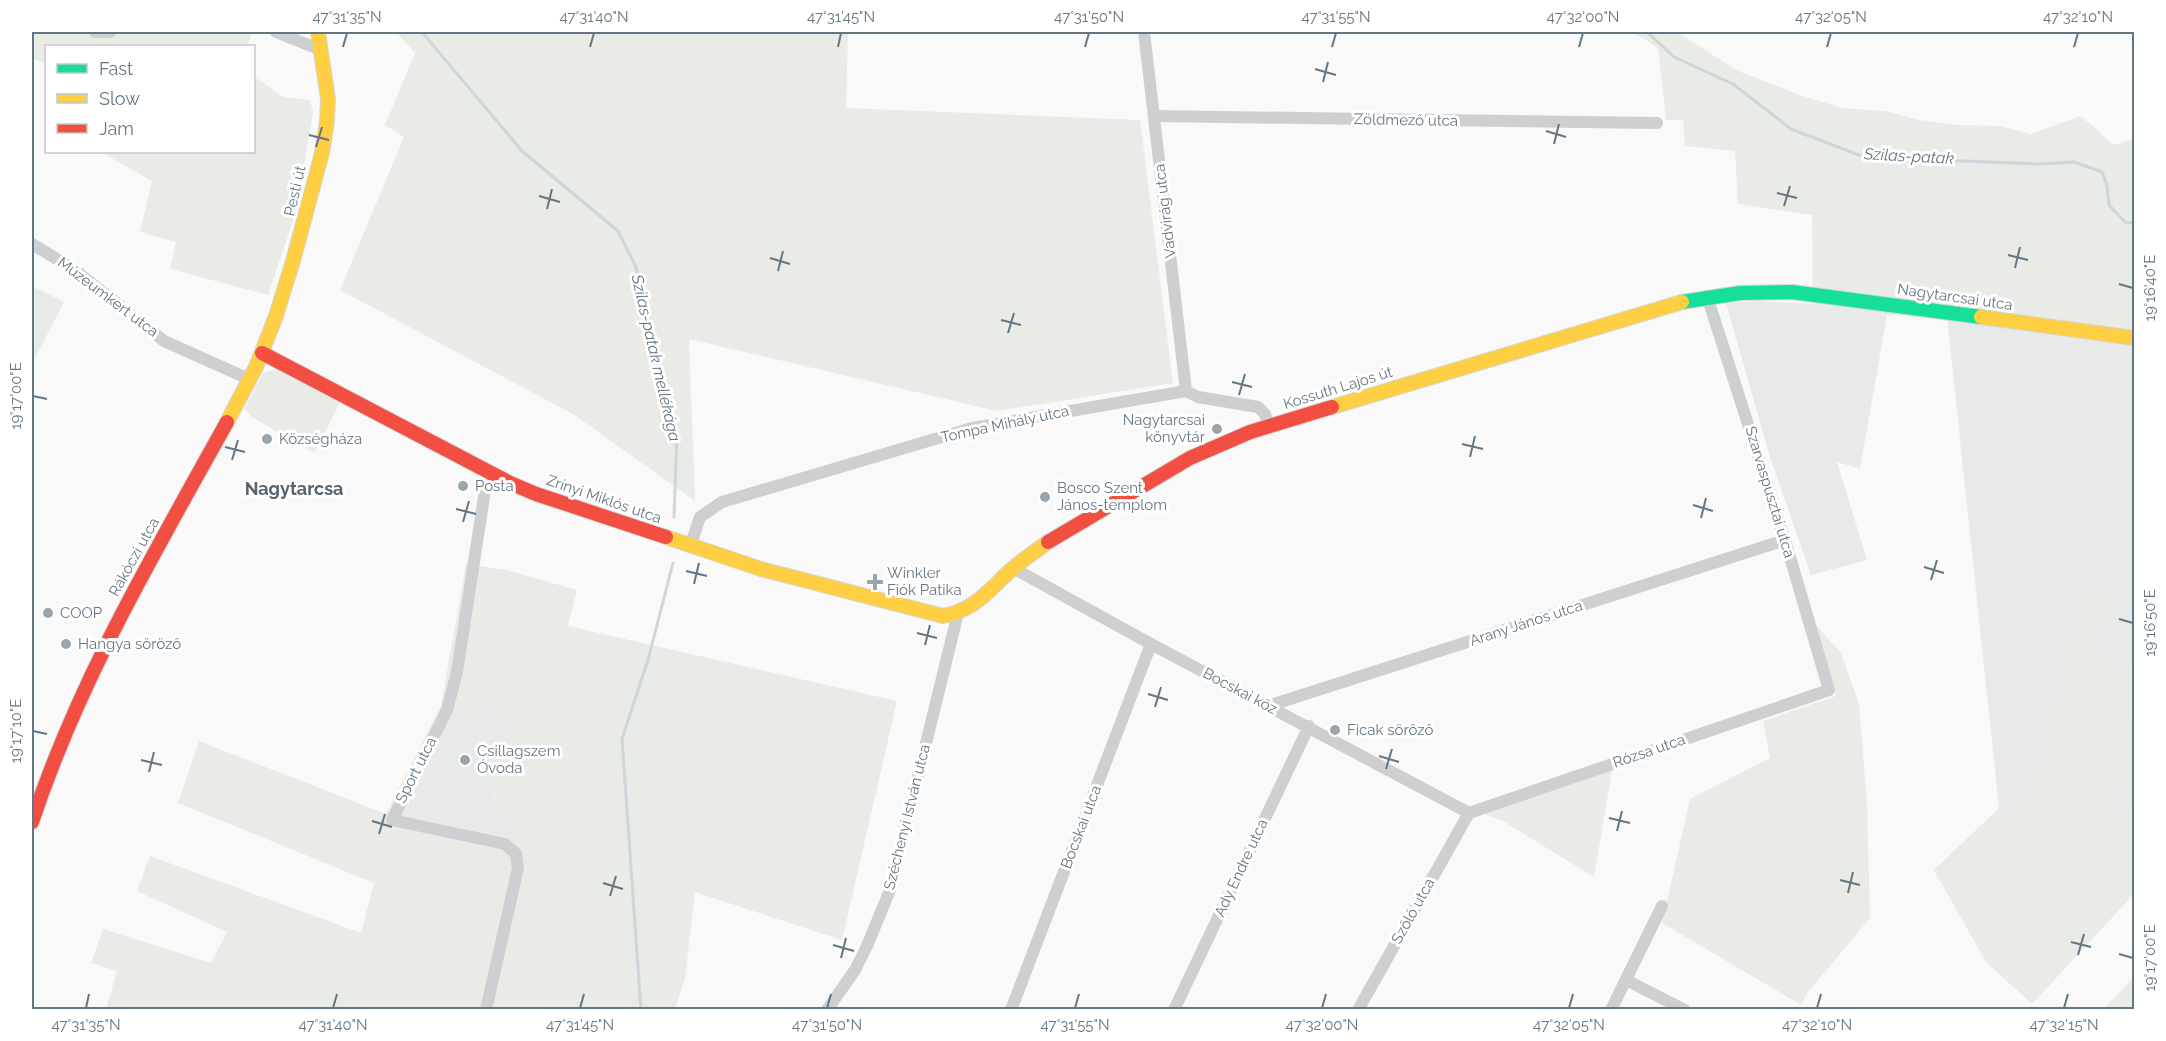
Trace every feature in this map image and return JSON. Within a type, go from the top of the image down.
[{"type":"main road","name":"Pesti út","points":[[262,352],[300,240],[327,121],[327,92],[318,32]]},
{"type":"main road","name":"Kossuth Lajos út","points":[[958,614],[976,604],[1013,568],[1038,549],[1083,520],[1190,458],[1250,432],[1688,300],[1707,296],[1771,291]]},
{"type":"main road","name":"Nagytarcsai utca","points":[[1771,291],[1841,298],[2134,338]]},
{"type":"main road","name":"Rákóczi utca","points":[[32,822],[38,782],[98,658],[262,352]]},
{"type":"main road","name":"Zrínyi Miklós utca","points":[[262,352],[536,494],[761,569],[943,616],[958,614]]},
{"type":"street","points":[[95,32],[110,32]]},
{"type":"street","points":[[276,32],[321,50]]},
{"type":"street","name":"Vadvirág utca","points":[[1144,32],[1186,391]]},
{"type":"street","name":"Zöldmező utca","points":[[1154,116],[1657,123]]},
{"type":"street","name":"Múzeumkert utca","points":[[32,244],[75,270],[164,341],[249,379]]},
{"type":"street","name":"Szarvaspusztai utca","points":[[1707,296],[1785,540],[1829,690]]},
{"type":"street","name":"Tompa Mihály utca","points":[[687,546],[700,517],[722,502],[972,428],[1186,391],[1198,397],[1258,407],[1265,414],[1269,426]]},
{"type":"street","name":"Sport utca","points":[[486,1010],[518,867],[516,854],[505,844],[392,820],[451,700],[488,471]]},
{"type":"street","name":"Arany János utca","points":[[1268,706],[1785,540]]},
{"type":"street","name":"Bocskai köz","points":[[1013,568],[1469,813]]},
{"type":"street","name":"Széchenyi István utca","points":[[827,1010],[855,970],[890,890],[958,614]]},
{"type":"street","name":"Bocskai utca","points":[[1011,1010],[1151,644]]},
{"type":"street","name":"Rózsa utca","points":[[1469,813],[1829,690]]},
{"type":"street","name":"Ady Endre utca","points":[[1174,1010],[1309,726]]},
{"type":"street","name":"Szőlő utca","points":[[1358,1010],[1469,813]]},
{"type":"street","points":[[1611,1010],[1662,906]]},
{"type":"street","points":[[1626,980],[1685,1010]]},
{"type":"shaded area","points":[[32,32],[114,34],[252,32],[247,45],[45,45],[45,64],[32,58]]},
{"type":"shaded area","points":[[396,32],[848,32],[846,108],[1140,120],[1173,383],[997,411],[689,339],[695,501],[573,414],[340,290],[404,137],[385,125],[415,53]]},
{"type":"shaded area","points":[[1633,32],[1677,32],[1738,71],[1842,108],[1885,111],[1919,120],[1957,125],[2000,126],[2031,134],[2080,116],[2113,145],[2134,139],[2134,342],[1947,317],[1887,315],[1813,304],[1812,215],[1738,204],[1735,151],[1685,146],[1683,120],[1666,120],[1658,48]]},
{"type":"shaded area","points":[[256,78],[283,97],[310,100],[313,113],[296,212],[268,295],[170,269],[176,242],[140,232],[152,181],[103,153],[255,153]]},
{"type":"shaded area","points":[[32,286],[64,302],[32,364]]},
{"type":"shaded area","points":[[1757,301],[1813,304],[1887,315],[1860,469],[1837,462],[1867,560],[1811,575],[1770,457],[1726,303]]},
{"type":"shaded area","points":[[1947,317],[2134,342],[2134,669],[2102,664],[2106,594],[2081,590],[2026,807],[1999,808]]},
{"type":"shaded area","points":[[276,369],[340,402],[314,453],[252,417],[244,409],[263,373]]},
{"type":"shaded area","points":[[466,564],[506,570],[577,590],[568,626],[897,701],[842,940],[695,892],[685,978],[675,1009],[106,1009],[117,971],[91,963],[103,929],[211,963],[227,932],[137,891],[150,856],[361,933],[374,883],[178,803],[199,741],[386,814],[441,706]],"holes":[[[477,705],[506,712],[493,812],[519,822],[515,839],[405,816],[410,799],[455,716],[474,721]]]},
{"type":"shaded area","points":[[2081,590],[2106,593],[2102,663],[2134,669],[2134,685],[2117,811],[2134,815],[2134,894],[2032,1004],[1986,962],[1934,870],[1999,808],[2026,807]]},
{"type":"shaded area","points":[[1816,625],[1841,653],[1859,704],[1867,805],[1870,918],[1808,992],[1801,1005],[1662,923],[1690,799],[1770,758],[1763,721],[1836,696]]},
{"type":"shaded area","points":[[2134,685],[2134,815],[2117,811]]},
{"type":"shaded area","name":"Csillagszem Óvoda","points":[[477,705],[506,711],[493,811],[520,822],[515,839],[405,817],[410,799],[455,716]]},
{"type":"shaded area","points":[[1613,765],[1594,877],[1503,821],[1474,810]]},
{"type":"shaded area","points":[[2134,977],[2134,1009],[2104,1009]]},
{"type":"waterway","name":"Szilas-patak mellékága","points":[[422,32],[522,151],[618,231],[636,267],[677,435],[674,517]]},
{"type":"waterway","name":"Szilas-patak","points":[[1647,32],[1674,57],[1733,84],[1791,129],[1864,157],[2040,164],[2074,162],[2102,172],[2107,185],[2109,205],[2126,223],[2134,222]]},
{"type":"waterway","name":"Szilas-patak mellékága","points":[[641,1010],[622,739],[648,660],[673,563]]},
{"type":"traffic: fast","points":[[1682,302],[1740,293],[1792,292],[1981,317]]},
{"type":"traffic: slow","points":[[227,422],[256,367],[276,316],[322,153],[328,99],[318,32]]},
{"type":"traffic: slow","points":[[1332,407],[1682,302]]},
{"type":"traffic: slow","points":[[1981,317],[2134,338]]},
{"type":"traffic: slow","points":[[666,537],[761,569],[943,616],[973,604],[1015,566],[1048,542]]},
{"type":"traffic: jam","points":[[262,353],[510,483],[536,494],[666,537]]},
{"type":"traffic: jam","points":[[1048,542],[1190,458],[1250,432],[1332,407]]},
{"type":"traffic: jam","points":[[32,822],[51,769],[95,667],[146,568],[227,422]]},
{"type":"place","name":"Nagytarcsai könyvtár","points":[[1217,429]]},
{"type":"place","name":"Községháza","points":[[267,439]]},
{"type":"place","name":"Posta","points":[[463,486]]},
{"type":"place","name":"Bosco Szent János-templom","points":[[1045,497]]},
{"type":"place","name":"Winkler Fiók Patika","points":[[875,582]]},
{"type":"place","name":"COOP","points":[[48,613]]},
{"type":"place","name":"Hangya söröző","points":[[66,644]]},
{"type":"place","name":"Ficak söröző","points":[[1335,730]]},
{"type":"place","name":"Csillagszem Óvoda","points":[[465,760]]},
{"type":"district","name":"Nagytarcsa","points":[[294,488]]}]
